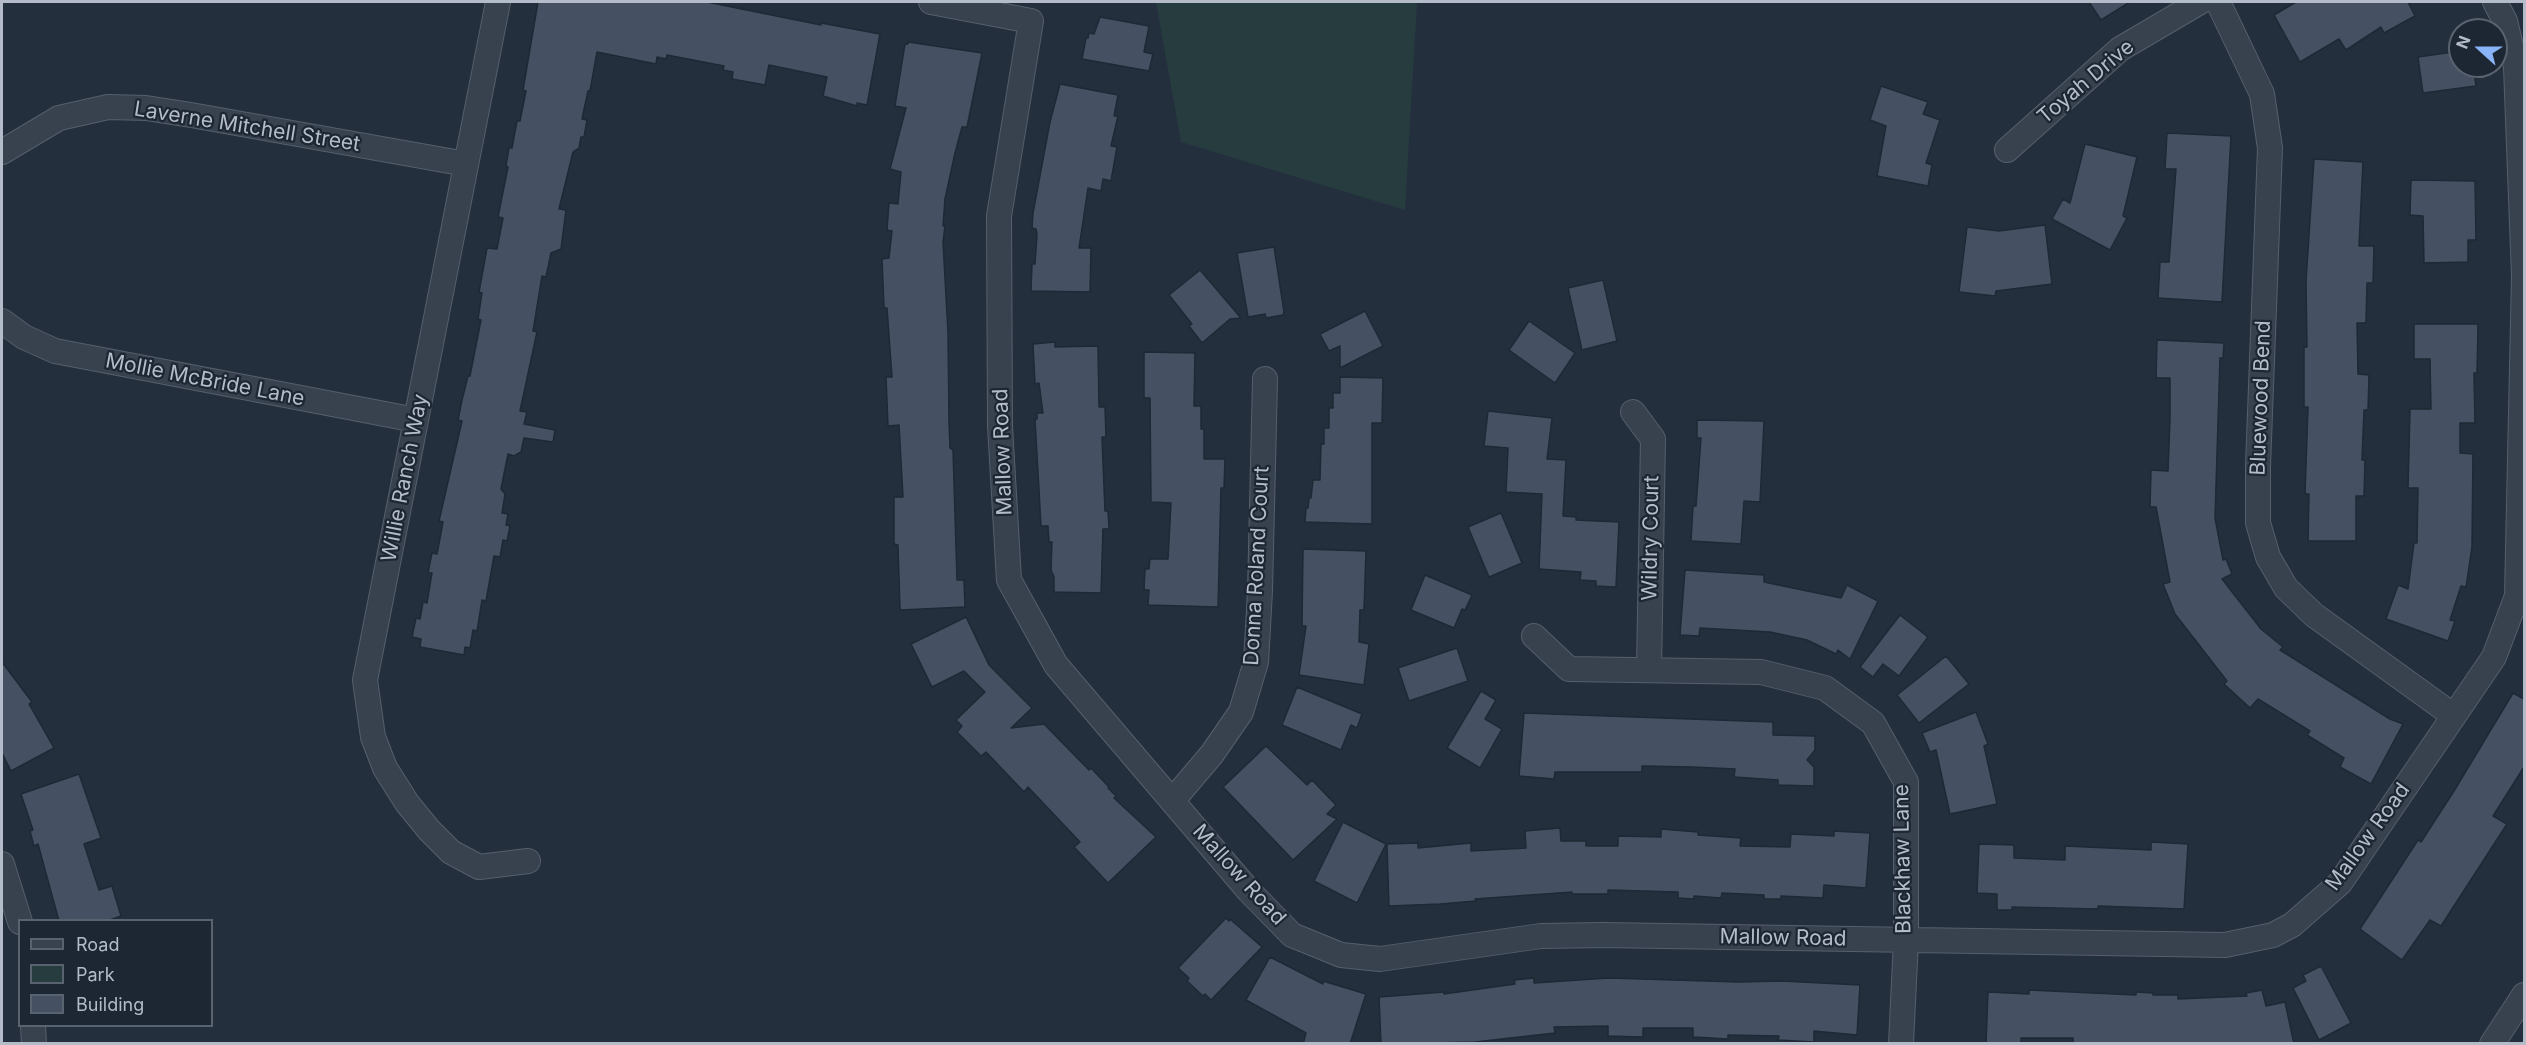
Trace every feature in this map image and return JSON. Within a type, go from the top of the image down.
[{"type":"street","name":"Willie Ranch Way","points":[[498,2],[365,681],[373,737],[384,768],[407,803],[429,830],[452,852],[480,867],[528,861]]},
{"type":"street","name":"Mallow Road","points":[[931,2],[1031,21],[999,216],[1000,426],[1010,580],[1056,665],[1249,891],[1292,935],[1341,955],[1380,959],[1541,936],[2225,945],[2273,935],[2292,926],[2340,883],[2454,716],[2494,657],[2517,596],[2524,276],[2516,68],[2505,21],[2495,2]]},
{"type":"street","name":"Toyah Drive","points":[[2007,150],[2120,49],[2200,2]]},
{"type":"street","name":"Bluewood Bend","points":[[2218,2],[2262,94],[2270,148],[2258,466],[2258,523],[2268,557],[2286,588],[2314,615],[2454,716]]},
{"type":"street","name":"Laverne Mitchell Street","points":[[2,152],[59,118],[108,106],[146,108],[191,115],[466,164]]},
{"type":"street","name":"Mollie McBride Lane","points":[[2,321],[24,337],[55,351],[416,420]]},
{"type":"street","name":"Donna Roland Court","points":[[1173,800],[1212,754],[1240,712],[1256,662],[1265,380]]},
{"type":"street","name":"Wildry Court","points":[[1633,412],[1653,439],[1649,670]]},
{"type":"street","name":"Blackhaw Lane","points":[[1534,636],[1569,669],[1761,672],[1825,688],[1873,723],[1906,782],[1906,940],[1901,1044]]},
{"type":"street","points":[[2,864],[19,919]]},
{"type":"street","points":[[2492,1044],[2524,995]]},
{"type":"street","points":[[33,1027],[34,1044]]},
{"type":"green space","points":[[1156,2],[1417,2],[1405,210],[1181,142]]},
{"type":"building","points":[[538,2],[707,2],[821,25],[821,23],[880,34],[867,105],[857,103],[857,106],[823,96],[827,77],[769,65],[765,85],[732,79],[733,72],[723,70],[724,66],[667,55],[666,59],[657,57],[656,64],[597,52],[582,119],[587,120],[584,137],[581,137],[579,148],[573,152],[559,209],[566,210],[561,249],[551,253],[546,277],[542,276],[533,331],[537,332],[520,411],[527,412],[524,424],[555,430],[553,442],[524,438],[521,452],[514,456],[508,454],[501,489],[505,494],[502,513],[508,514],[506,525],[510,526],[507,541],[503,540],[500,557],[494,556],[486,601],[482,600],[477,631],[473,630],[470,648],[465,647],[464,655],[420,647],[421,639],[412,637],[416,618],[420,619],[423,602],[427,603],[432,573],[428,573],[432,553],[437,554],[443,522],[439,521],[462,421],[458,420],[462,400],[468,376],[470,376],[481,320],[478,319],[482,293],[479,292],[487,248],[497,249],[503,218],[498,217],[508,167],[506,166],[517,121],[520,121],[526,91],[523,90]]},
{"type":"building","points":[[2089,2],[2130,2],[2101,20]]},
{"type":"building","points":[[2296,2],[2408,2],[2415,16],[2384,33],[2381,27],[2346,50],[2339,39],[2300,62],[2274,15]]},
{"type":"building","points":[[1100,17],[1149,26],[1144,52],[1153,54],[1149,71],[1082,59],[1086,38],[1089,33],[1094,34]]},
{"type":"building","points":[[908,42],[982,53],[967,127],[962,127],[955,153],[945,199],[943,226],[945,226],[943,242],[948,332],[949,422],[950,448],[953,450],[957,580],[964,580],[965,607],[900,610],[898,545],[894,544],[894,497],[903,497],[899,425],[888,426],[886,377],[892,377],[887,308],[884,308],[882,259],[889,258],[892,231],[887,230],[889,203],[898,204],[901,172],[890,169],[906,108],[895,106],[905,44]]},
{"type":"building","points":[[2448,53],[2448,78],[2475,78],[2476,86],[2423,93],[2418,57]]},
{"type":"building","points":[[1060,84],[1118,95],[1114,116],[1118,116],[1111,146],[1117,147],[1111,181],[1103,179],[1101,191],[1088,188],[1079,248],[1091,248],[1090,292],[1031,291],[1032,264],[1035,264],[1037,234],[1036,229],[1032,228],[1033,213],[1050,122]]},
{"type":"building","points":[[1881,86],[1928,102],[1923,114],[1940,120],[1926,163],[1932,165],[1928,186],[1877,176],[1886,126],[1870,120]]},
{"type":"building","points":[[2167,133],[2231,136],[2222,302],[2158,298],[2160,262],[2169,262],[2176,169],[2165,169]]},
{"type":"building","points":[[2085,144],[2137,157],[2123,216],[2127,218],[2110,250],[2052,219],[2063,199],[2070,203]]},
{"type":"building","points":[[2314,159],[2363,162],[2359,246],[2374,246],[2373,283],[2367,283],[2366,323],[2357,323],[2358,374],[2369,375],[2368,410],[2364,410],[2362,460],[2365,460],[2364,496],[2356,496],[2356,541],[2308,541],[2309,494],[2305,494],[2308,407],[2304,407],[2304,347],[2307,347],[2306,281]]},
{"type":"building","points":[[2411,180],[2475,181],[2476,240],[2468,240],[2468,262],[2424,263],[2423,216],[2410,215]]},
{"type":"building","points":[[2045,225],[2052,284],[1996,291],[1995,296],[1959,292],[1967,227],[1999,231]]},
{"type":"building","points":[[1274,247],[1283,315],[1266,318],[1265,314],[1248,317],[1237,253]]},
{"type":"building","points":[[1200,270],[1241,318],[1230,319],[1202,343],[1189,326],[1192,324],[1169,295]]},
{"type":"building","points":[[1603,280],[1617,341],[1582,350],[1568,288]]},
{"type":"building","points":[[1365,311],[1383,346],[1340,368],[1340,346],[1329,351],[1320,334]]},
{"type":"building","points":[[1529,321],[1575,353],[1555,383],[1509,350]]},
{"type":"building","points":[[2414,324],[2478,324],[2477,373],[2474,373],[2475,423],[2460,423],[2460,453],[2473,454],[2472,547],[2466,587],[2461,586],[2450,620],[2455,621],[2448,641],[2386,619],[2398,585],[2408,589],[2414,543],[2417,543],[2418,488],[2408,488],[2410,409],[2431,409],[2430,359],[2414,359]]},
{"type":"building","points":[[2157,340],[2224,343],[2223,358],[2220,358],[2215,518],[2223,560],[2226,559],[2232,574],[2222,579],[2261,629],[2283,647],[2280,650],[2390,719],[2403,724],[2371,784],[2340,767],[2344,758],[2307,735],[2310,731],[2258,699],[2250,708],[2224,684],[2227,681],[2175,614],[2163,584],[2170,582],[2156,507],[2150,507],[2151,470],[2168,471],[2170,378],[2156,378]]},
{"type":"building","points":[[1055,342],[1055,347],[1098,346],[1099,407],[1105,407],[1106,437],[1102,437],[1105,511],[1108,511],[1109,529],[1103,529],[1101,593],[1054,592],[1054,577],[1051,570],[1052,542],[1049,542],[1048,526],[1041,526],[1035,419],[1037,419],[1037,413],[1043,413],[1039,383],[1035,384],[1033,344]]},
{"type":"building","points":[[1144,352],[1195,353],[1194,406],[1201,406],[1204,459],[1225,459],[1224,488],[1221,488],[1218,607],[1148,605],[1149,590],[1144,590],[1145,569],[1149,569],[1150,559],[1168,559],[1171,503],[1151,502],[1150,398],[1144,398]]},
{"type":"building","points":[[1340,377],[1383,378],[1382,423],[1372,423],[1372,524],[1305,522],[1313,480],[1320,480],[1324,428],[1329,428],[1329,408],[1333,408],[1333,393],[1340,393]]},
{"type":"building","points":[[1488,411],[1552,418],[1547,459],[1566,460],[1563,516],[1576,517],[1576,520],[1619,522],[1616,587],[1596,586],[1596,581],[1580,580],[1581,572],[1539,569],[1542,494],[1506,492],[1508,448],[1484,446]]},
{"type":"building","points":[[1697,420],[1764,421],[1760,502],[1744,501],[1741,544],[1691,541],[1701,438],[1697,438]]},
{"type":"building","points":[[1501,513],[1522,563],[1489,577],[1468,527]]},
{"type":"building","points":[[1303,549],[1366,551],[1364,610],[1360,610],[1359,642],[1369,644],[1364,685],[1299,675],[1306,626],[1302,626]]},
{"type":"building","points":[[1685,570],[1764,575],[1764,582],[1841,598],[1847,585],[1878,601],[1850,659],[1838,650],[1836,654],[1807,640],[1770,632],[1700,628],[1699,636],[1680,635]]},
{"type":"building","points":[[1425,575],[1472,595],[1465,610],[1462,609],[1454,628],[1411,610]]},
{"type":"building","points":[[1900,615],[1928,637],[1899,676],[1883,664],[1873,677],[1860,667]]},
{"type":"building","points":[[966,617],[989,665],[1032,708],[1011,728],[1044,724],[1089,770],[1091,768],[1116,796],[1114,798],[1156,837],[1108,883],[1074,847],[1080,842],[1028,787],[1024,792],[986,752],[981,756],[957,732],[962,726],[956,720],[985,692],[964,671],[932,687],[911,644]]},
{"type":"building","points":[[1457,648],[1468,681],[1409,701],[1398,668]]},
{"type":"building","points":[[1946,656],[1969,684],[1919,723],[1897,695]]},
{"type":"building","points":[[2,662],[32,702],[29,704],[54,748],[11,771],[2,753]]},
{"type":"building","points":[[1297,687],[1362,714],[1357,728],[1351,725],[1341,750],[1282,725]]},
{"type":"building","points":[[1481,691],[1496,700],[1485,719],[1502,729],[1480,768],[1447,748]]},
{"type":"building","points":[[2513,693],[2524,699],[2524,767],[2493,816],[2507,824],[2441,926],[2430,920],[2402,960],[2360,929],[2418,840],[2421,842]]},
{"type":"building","points":[[1976,712],[1988,744],[1984,746],[1997,804],[1950,814],[1936,750],[1930,752],[1922,733]]},
{"type":"building","points":[[1524,713],[1773,722],[1773,735],[1815,736],[1815,750],[1807,760],[1814,767],[1814,786],[1778,785],[1778,780],[1734,777],[1735,769],[1693,767],[1642,766],[1642,772],[1555,772],[1554,779],[1519,776]]},
{"type":"building","points":[[1266,746],[1307,785],[1312,780],[1336,805],[1327,814],[1337,819],[1293,860],[1223,787]]},
{"type":"building","points":[[79,774],[101,838],[84,844],[99,890],[112,886],[121,916],[113,919],[58,919],[38,844],[34,846],[30,831],[33,830],[21,794]]},
{"type":"building","points":[[1343,822],[1386,844],[1357,903],[1314,881]]},
{"type":"building","points":[[1560,828],[1561,841],[1586,841],[1586,846],[1618,846],[1618,836],[1661,837],[1661,829],[1698,832],[1698,835],[1741,838],[1740,846],[1790,847],[1791,834],[1834,836],[1834,831],[1870,833],[1866,888],[1824,885],[1823,898],[1781,896],[1781,899],[1764,899],[1764,895],[1722,893],[1721,898],[1694,896],[1694,899],[1678,898],[1678,892],[1608,890],[1608,894],[1572,894],[1572,892],[1475,899],[1476,901],[1440,904],[1389,906],[1387,844],[1418,843],[1418,848],[1471,843],[1471,851],[1526,848],[1525,831]]},
{"type":"building","points":[[2151,842],[2188,844],[2184,909],[2098,906],[2098,909],[2012,907],[2012,910],[1997,910],[1997,894],[1977,893],[1979,844],[2014,845],[2014,858],[2065,860],[2065,846],[2151,850]]},
{"type":"building","points":[[1226,918],[1262,947],[1211,1000],[1205,994],[1203,996],[1187,981],[1189,978],[1178,968]]},
{"type":"building","points":[[1270,957],[1323,984],[1323,981],[1366,994],[1350,1044],[1303,1044],[1306,1033],[1246,1000]]},
{"type":"building","points":[[2321,966],[2351,1023],[2319,1040],[2293,988],[2306,981],[2303,975]]},
{"type":"building","points":[[1534,978],[1534,983],[1609,978],[1782,981],[1860,985],[1857,1035],[1814,1031],[1814,1042],[1778,1040],[1779,1036],[1728,1035],[1728,1039],[1693,1037],[1693,1028],[1643,1028],[1643,1037],[1608,1036],[1608,1026],[1554,1027],[1555,1033],[1475,1042],[1381,1044],[1379,997],[1444,992],[1444,994],[1515,984],[1514,980]]},
{"type":"building","points":[[2029,990],[2136,995],[2136,992],[2153,993],[2153,995],[2178,995],[2178,999],[2247,996],[2246,993],[2262,990],[2266,1006],[2285,1002],[2294,1044],[2073,1044],[2073,1038],[2021,1038],[2021,1044],[1986,1044],[1988,992],[2029,994]]}]
